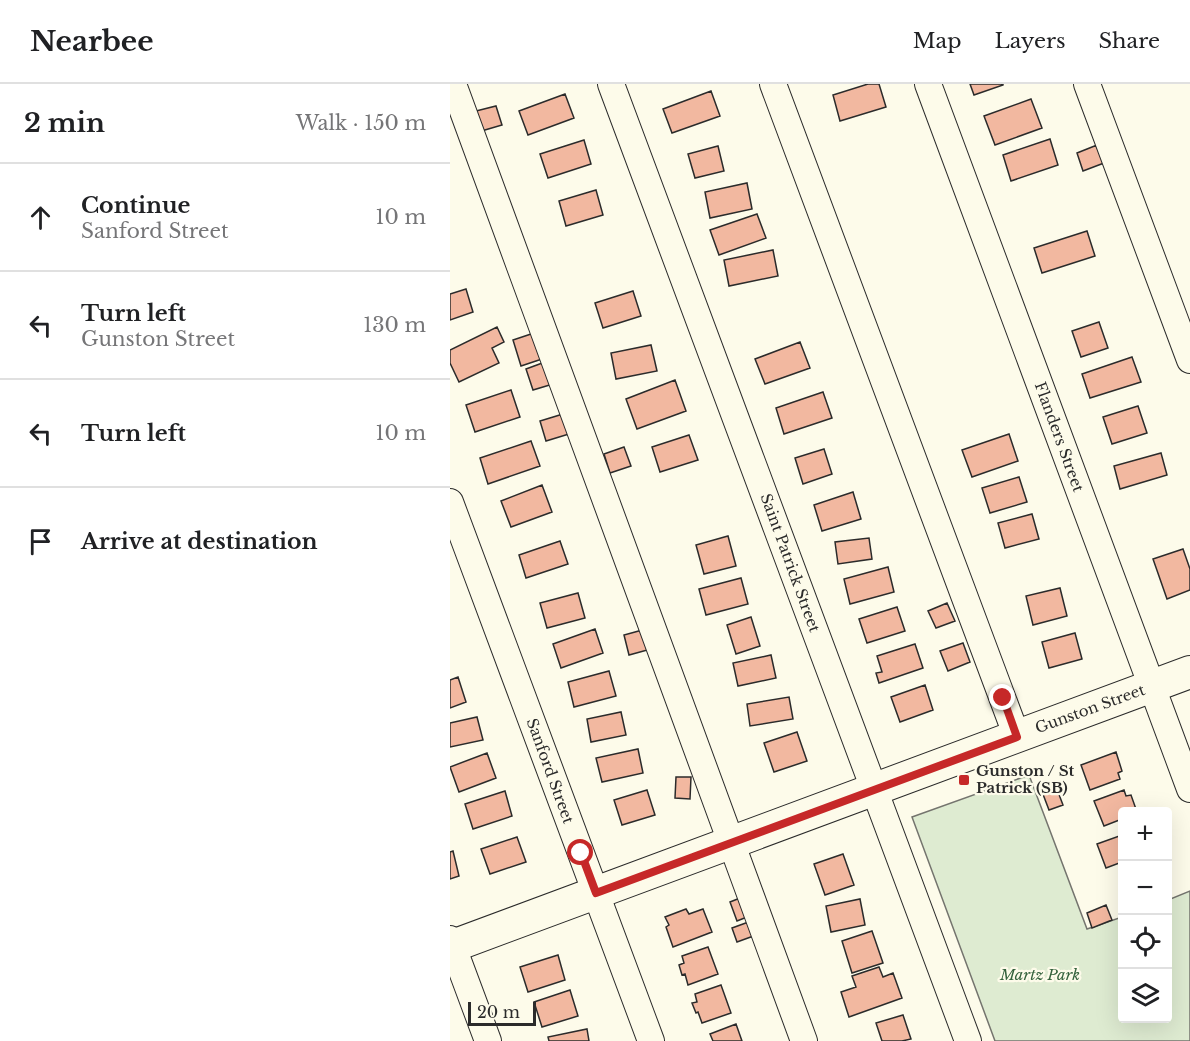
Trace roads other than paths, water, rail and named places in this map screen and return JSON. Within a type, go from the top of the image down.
[{"type":"main road","name":"Gunston Street","points":[[451,944],[596,893],[1190,672]]},
{"type":"street","points":[[453,84],[804,1041]]},
{"type":"street","name":"Saint Patrick Street","points":[[611,84],[968,1041]]},
{"type":"street","points":[[773,84],[1017,737]]},
{"type":"street","name":"Flanders Street","points":[[928,84],[1190,789]]},
{"type":"street","points":[[1087,84],[1190,360]]},
{"type":"street","name":"Sanford Street","points":[[450,502],[651,1041]]},
{"type":"street","points":[[451,944],[488,1041]]},
{"type":"place","name":"Gunston / St Patrick (SB)","points":[[964,780]]},
{"type":"park label","name":"Martz Park","points":[[1040,975]]}]
